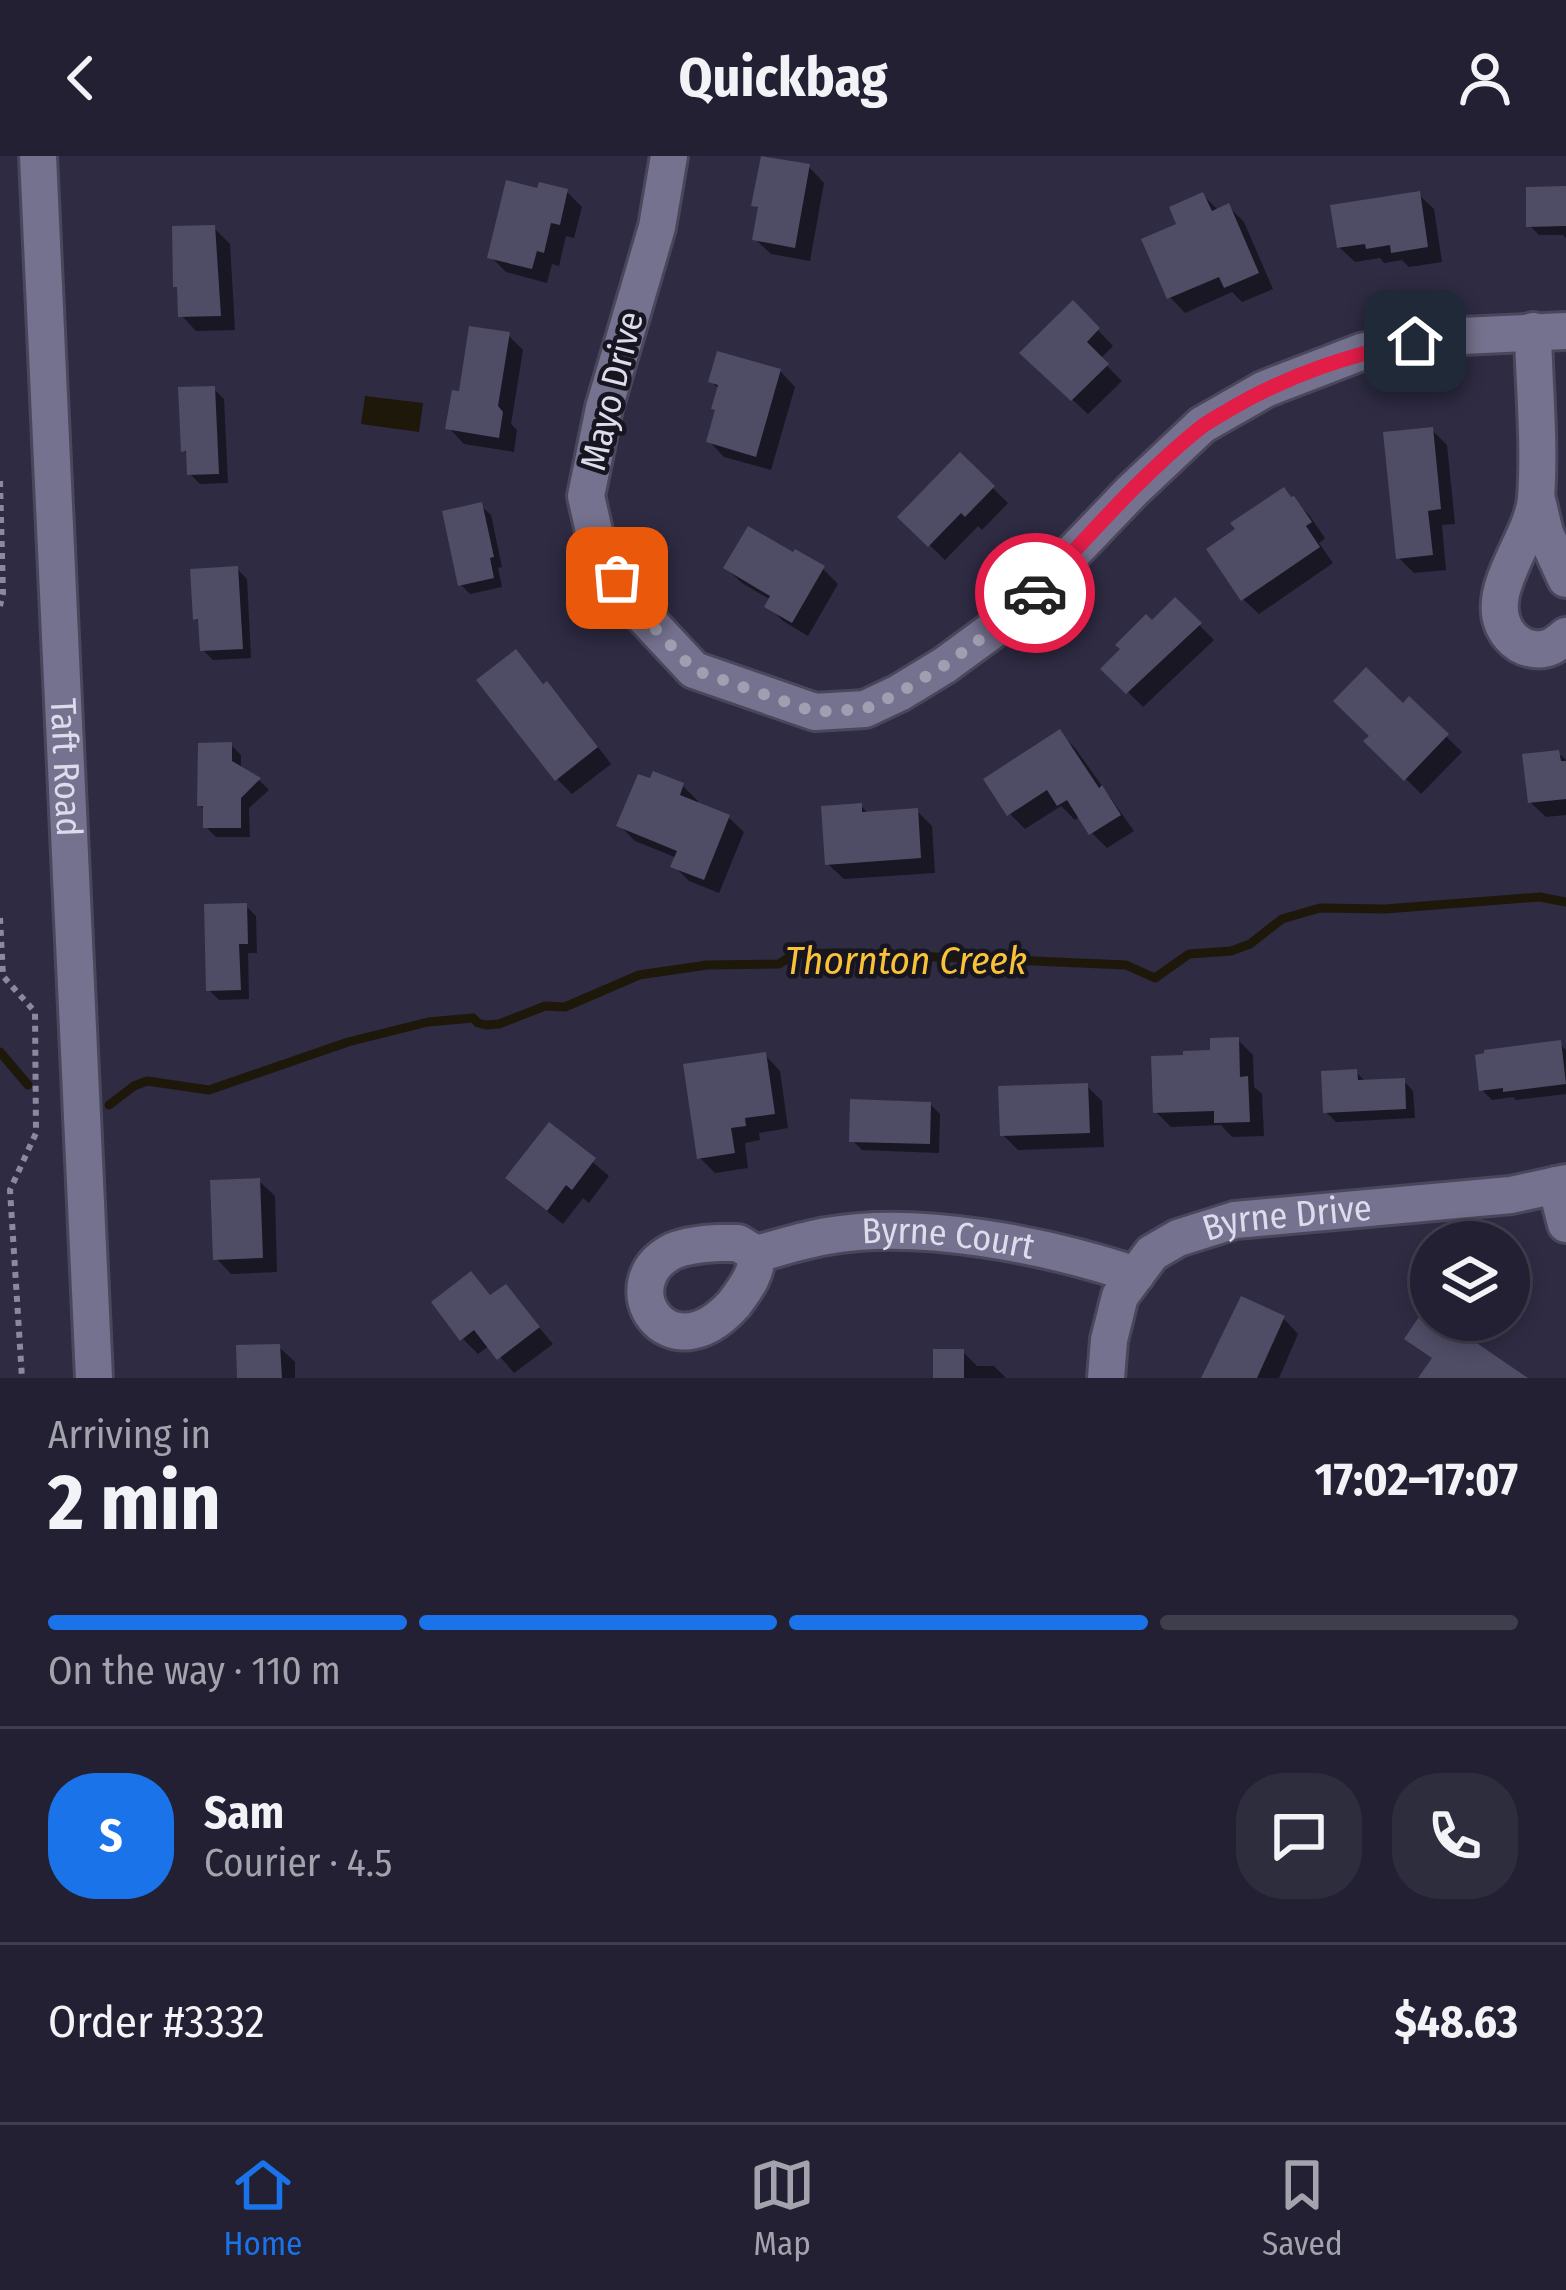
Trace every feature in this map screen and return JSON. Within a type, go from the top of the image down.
[{"type":"street","name":"Taft Road","points":[[38,156],[94,1378]]},
{"type":"street","name":"Mayo Drive","points":[[669,156],[657,227],[604,408],[586,496],[598,549],[636,608],[694,670],[815,712],[865,709],[945,665],[1013,615],[1132,490],[1202,425],[1265,389],[1379,349],[1449,337],[1550,331]]},
{"type":"street","points":[[1550,331],[1534,516],[1500,600],[1502,624],[1516,642],[1537,650],[1550,648],[1566,636]]},
{"type":"street","points":[[1536,496],[1545,533],[1566,579]]},
{"type":"street","points":[[1561,1184],[1566,1224]]},
{"type":"street","name":"Byrne Drive","points":[[1106,1378],[1120,1296],[1152,1253],[1178,1238],[1234,1220],[1511,1195],[1561,1184]]},
{"type":"street","name":"Byrne Court","points":[[756,1254],[830,1235],[880,1231],[1039,1247],[1136,1275]]},
{"type":"path","points":[[0,481],[0,606]]},
{"type":"path","points":[[0,918],[3,976],[35,1012],[36,1133],[10,1190],[22,1378]]},
{"type":"shaded area","points":[[365,396],[423,403],[419,432],[361,424]]},
{"type":"building","points":[[761,156],[810,164],[795,248],[752,240],[758,207],[751,206]]},
{"type":"building","points":[[506,180],[568,189],[560,225],[551,223],[544,253],[537,251],[532,269],[487,258]]},
{"type":"building","points":[[1566,186],[1566,226],[1526,227],[1526,187]]},
{"type":"building","points":[[1420,191],[1428,247],[1391,253],[1390,245],[1337,248],[1330,205]]},
{"type":"building","points":[[1203,192],[1212,211],[1229,203],[1259,273],[1224,288],[1219,277],[1167,299],[1141,239],[1176,224],[1169,207]]},
{"type":"building","points":[[215,225],[221,316],[178,317],[172,226]]},
{"type":"building","points":[[1073,300],[1100,328],[1087,342],[1109,364],[1071,401],[1019,353]]},
{"type":"building","points":[[469,326],[510,332],[498,406],[503,412],[499,438],[445,429],[452,390],[459,391]]},
{"type":"building","points":[[717,351],[781,369],[756,457],[706,442],[718,385],[708,382]]},
{"type":"building","points":[[215,386],[219,474],[187,475],[186,451],[181,452],[178,387]]},
{"type":"building","points":[[1433,427],[1441,509],[1428,511],[1433,555],[1396,559],[1383,432]]},
{"type":"building","points":[[960,452],[995,486],[928,547],[897,517]]},
{"type":"building","points":[[1284,487],[1312,522],[1306,526],[1320,547],[1241,601],[1206,549],[1235,529],[1230,523]]},
{"type":"building","points":[[482,502],[494,578],[458,586],[442,511]]},
{"type":"building","points":[[748,526],[825,566],[792,623],[764,607],[770,596],[723,568]]},
{"type":"building","points":[[238,566],[243,649],[200,651],[190,569]]},
{"type":"building","points":[[1175,597],[1202,623],[1126,694],[1100,669],[1120,649],[1115,645],[1146,614],[1152,620]]},
{"type":"building","points":[[516,649],[598,747],[555,781],[476,680]]},
{"type":"building","points":[[1366,667],[1403,703],[1409,696],[1449,734],[1404,781],[1363,741],[1369,736],[1333,701]]},
{"type":"building","points":[[1060,729],[1121,815],[1089,835],[1067,800],[1057,806],[1047,790],[1007,816],[983,779]]},
{"type":"building","points":[[232,742],[232,761],[261,778],[241,798],[241,828],[203,828],[203,806],[197,806],[198,743]]},
{"type":"building","points":[[1559,750],[1561,761],[1566,761],[1566,799],[1528,803],[1522,754]]},
{"type":"building","points":[[653,771],[684,783],[680,795],[730,815],[704,880],[670,867],[677,851],[616,826],[638,774],[650,778]]},
{"type":"building","points":[[862,803],[862,812],[918,808],[921,858],[825,865],[821,806]]},
{"type":"building","points":[[247,903],[248,944],[239,944],[241,990],[206,991],[204,904]]},
{"type":"building","points":[[1239,1037],[1240,1077],[1248,1076],[1250,1122],[1214,1123],[1214,1111],[1153,1113],[1151,1056],[1210,1050],[1210,1038]]},
{"type":"building","points":[[1561,1040],[1566,1084],[1479,1091],[1475,1055]]},
{"type":"building","points":[[766,1052],[775,1114],[745,1118],[746,1126],[731,1128],[735,1153],[697,1159],[683,1064]]},
{"type":"building","points":[[1357,1069],[1358,1080],[1405,1078],[1406,1109],[1323,1113],[1321,1071]]},
{"type":"building","points":[[1088,1083],[1090,1133],[1000,1136],[998,1086]]},
{"type":"building","points":[[850,1099],[931,1102],[930,1144],[849,1142]]},
{"type":"building","points":[[549,1122],[596,1158],[572,1190],[566,1185],[547,1211],[505,1178]]},
{"type":"building","points":[[260,1178],[263,1258],[213,1260],[210,1180]]},
{"type":"building","points":[[471,1271],[490,1295],[506,1284],[540,1327],[497,1360],[474,1330],[460,1341],[431,1302]]},
{"type":"building","points":[[1241,1296],[1285,1316],[1257,1378],[1201,1378]]},
{"type":"building","points":[[1410,1330],[1410,1341],[1474,1341],[1528,1378],[1418,1378],[1432,1358],[1404,1339]]},
{"type":"building","points":[[280,1344],[282,1378],[237,1378],[236,1345]]},
{"type":"building","points":[[933,1349],[964,1349],[964,1378],[933,1378]]},
{"type":"waterway","name":"Thornton Creek","points":[[109,1105],[147,1081],[209,1090],[348,1042],[428,1022],[473,1018],[486,1025],[499,1024],[545,1006],[565,1007],[639,975],[707,965],[779,964],[794,954],[841,953],[1126,965],[1155,978],[1189,954],[1231,951],[1250,944],[1282,919],[1320,908],[1385,909],[1540,897],[1566,902]]},
{"type":"waterway","name":"Thornton Creek","points":[[0,1052],[28,1085]]},
{"type":"way so far","points":[[617,578],[636,608],[694,670],[815,712],[865,709],[899,693],[945,665],[1035,593]]},
{"type":"route","points":[[1035,593],[1132,490],[1202,425],[1314,368],[1415,341]]}]
